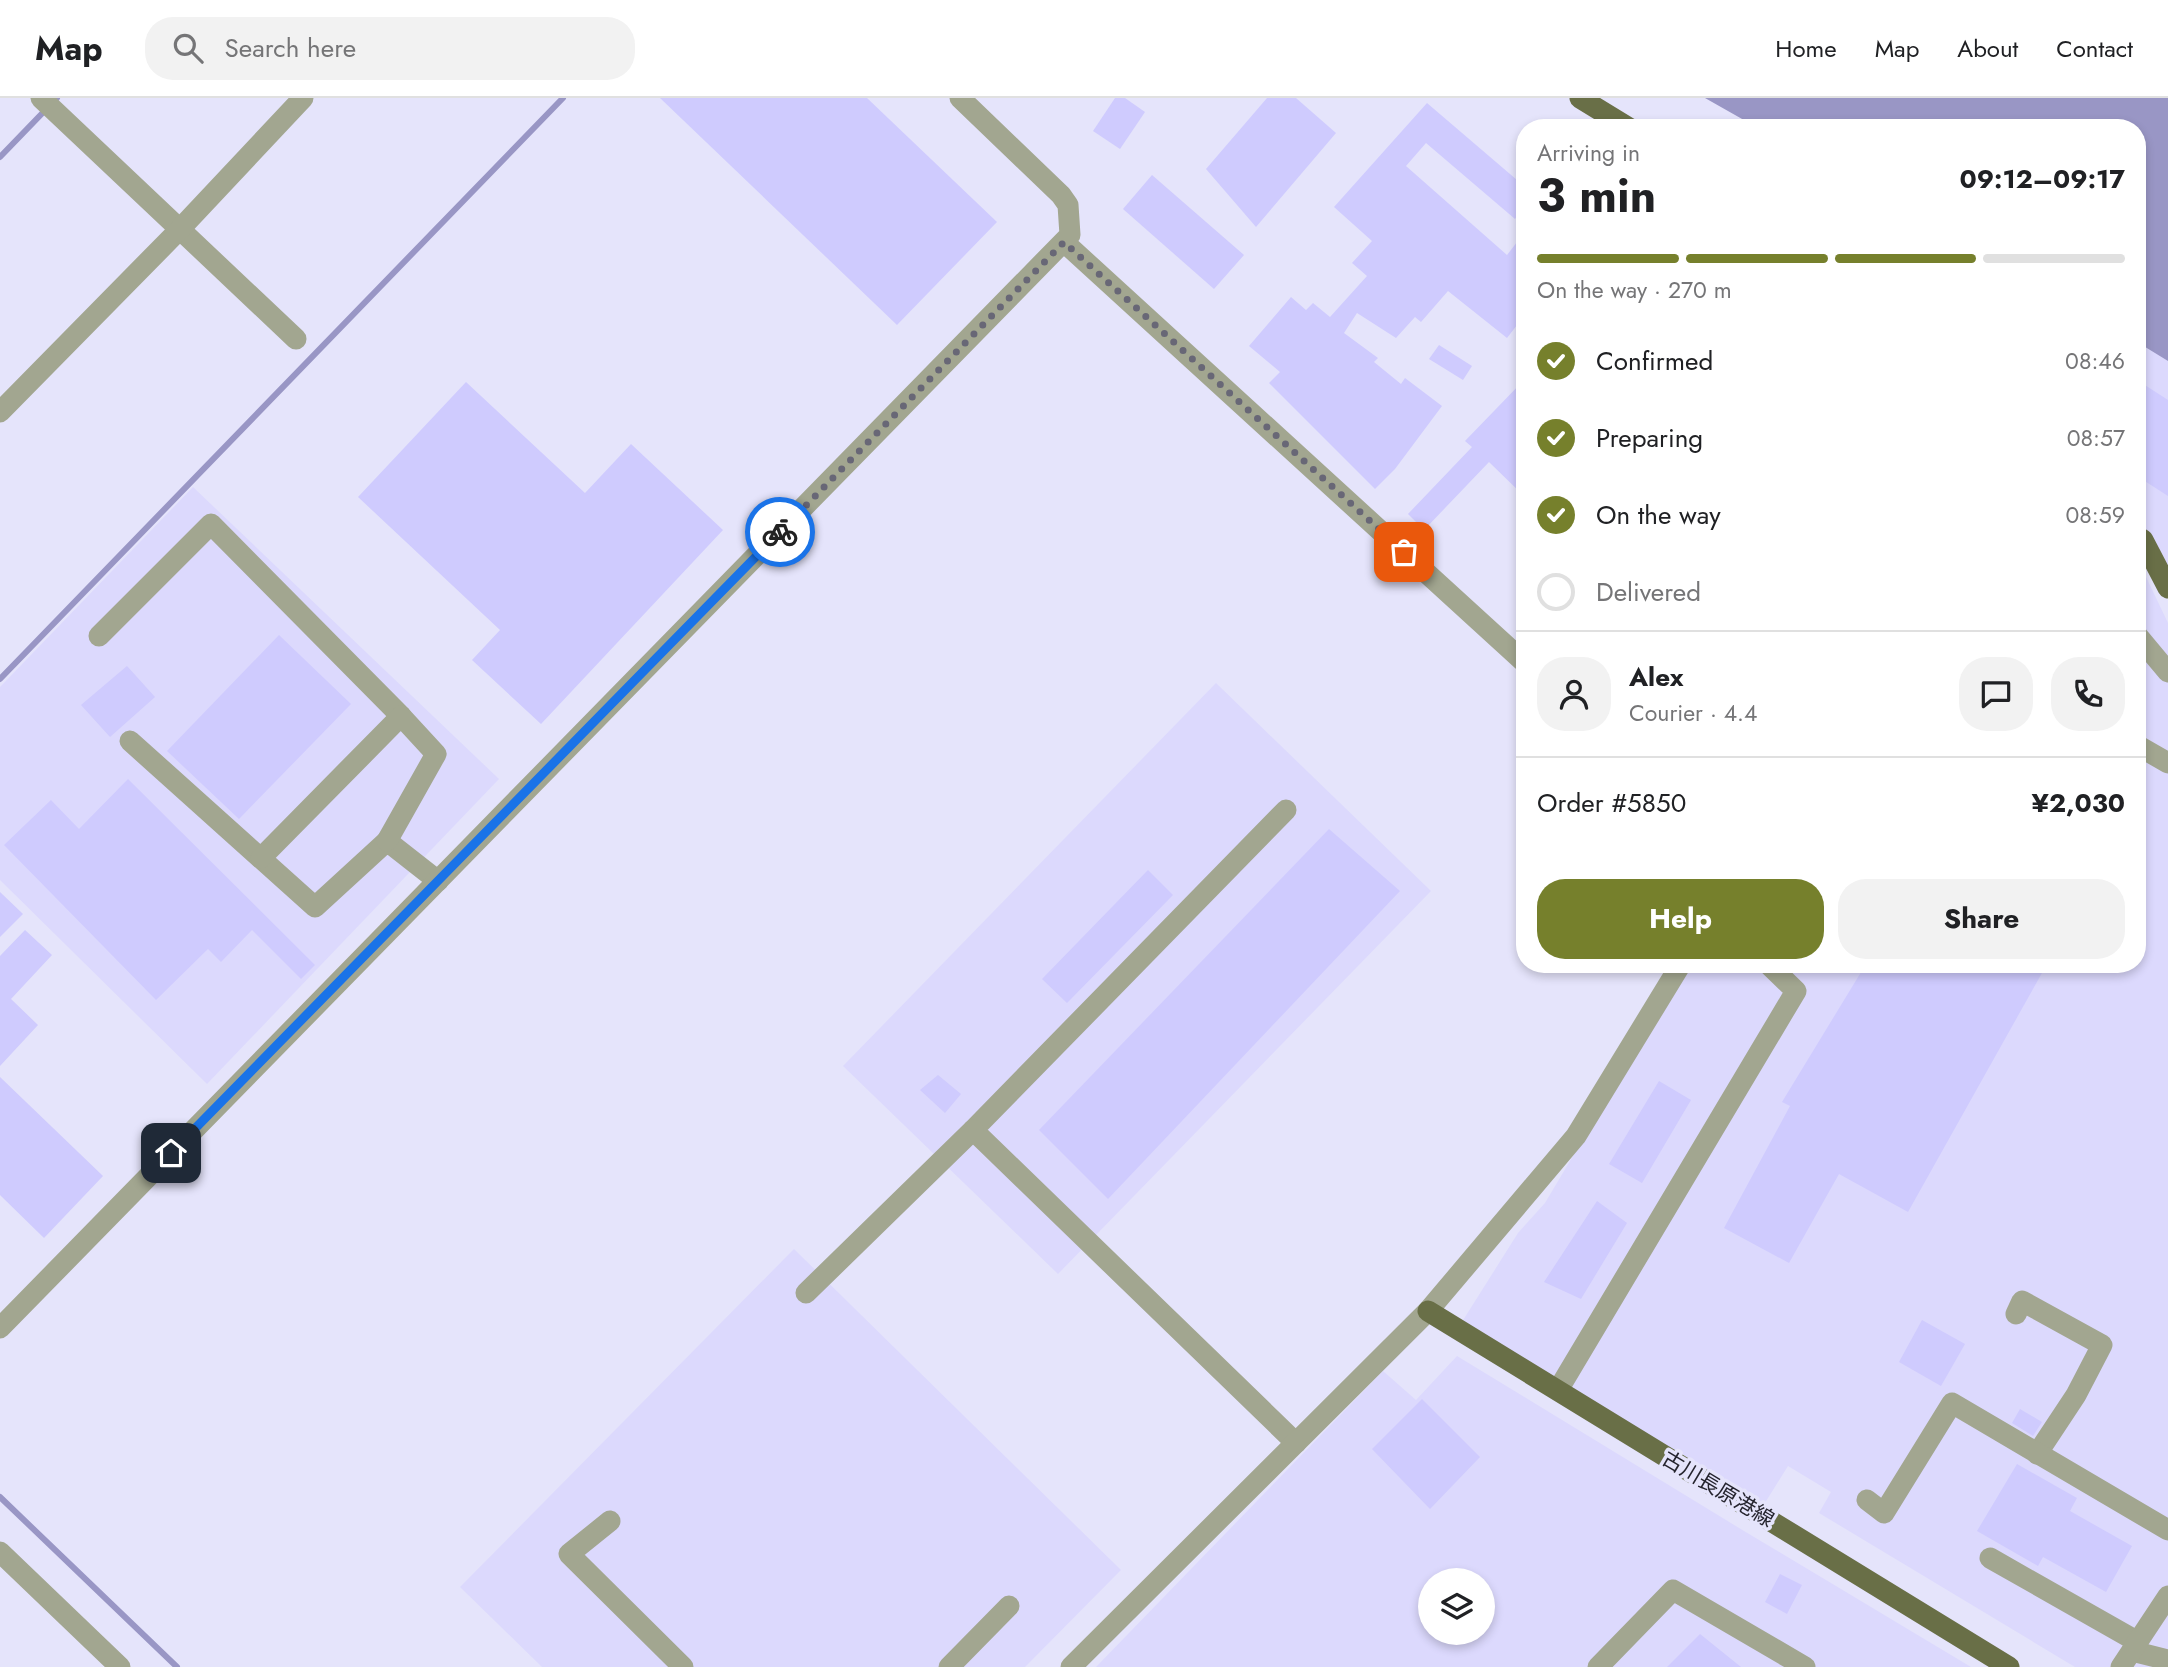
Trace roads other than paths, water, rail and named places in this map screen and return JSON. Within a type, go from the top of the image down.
[{"type":"main road","points":[[1580,98],[1614,119]]},
{"type":"main road","points":[[2146,546],[2168,588]]},
{"type":"main road","name":"古川長原港線","points":[[1428,1311],[2009,1667]]},
{"type":"street","points":[[41,98],[296,339]]},
{"type":"street","points":[[0,412],[180,229],[303,98]]},
{"type":"street","points":[[0,1328],[1070,235],[1068,205],[1061,195],[960,98]]},
{"type":"street","points":[[1064,242],[1516,655]]},
{"type":"street","points":[[99,636],[211,524],[436,754],[387,841],[315,907],[130,741]]},
{"type":"street","points":[[2146,646],[2168,672]]},
{"type":"street","points":[[261,858],[401,716]]},
{"type":"street","points":[[2146,751],[2168,764]]},
{"type":"street","points":[[806,1293],[973,1130],[1286,810]]},
{"type":"street","points":[[387,841],[438,881]]},
{"type":"street","points":[[1071,1667],[1428,1311],[1576,1136],[1676,973]]},
{"type":"street","points":[[1558,1391],[1796,991],[1777,973]]},
{"type":"street","points":[[973,1130],[1296,1443]]},
{"type":"street","points":[[2016,1314],[2022,1301],[2102,1345],[2076,1395],[2037,1454]]},
{"type":"street","points":[[1867,1500],[1884,1513],[1952,1403],[2168,1530]]},
{"type":"street","points":[[610,1521],[569,1554],[683,1667]]},
{"type":"street","points":[[0,1552],[120,1667]]},
{"type":"street","points":[[1990,1558],[2130,1653],[2168,1660]]},
{"type":"street","points":[[1598,1667],[1673,1590],[1805,1667]]},
{"type":"street","points":[[2130,1653],[2168,1596]]},
{"type":"street","points":[[949,1667],[1009,1606]]},
{"type":"waterway","points":[[0,157],[57,98]]},
{"type":"waterway","points":[[0,679],[563,98]]},
{"type":"waterway","points":[[0,1497],[177,1667]]}]
